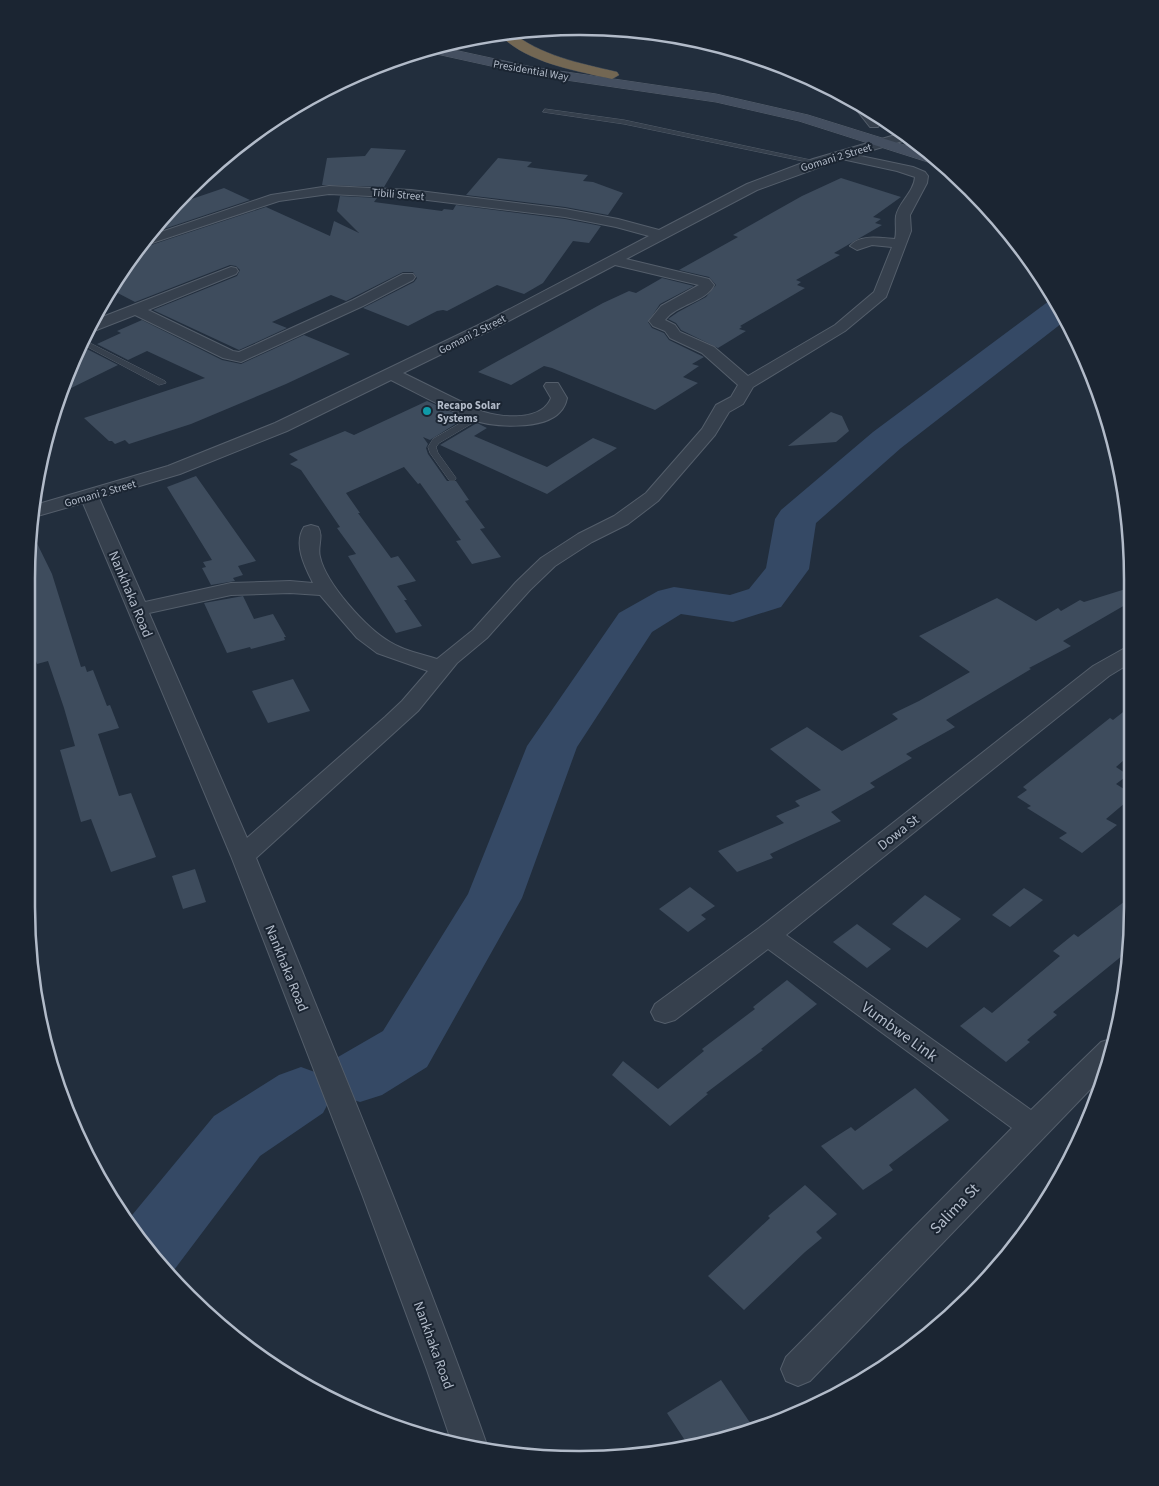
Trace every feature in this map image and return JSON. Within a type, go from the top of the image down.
[{"type":"highway","points":[[512,40],[536,53],[568,64],[612,75]]},
{"type":"main road","points":[[462,48],[553,67],[762,97],[845,116],[882,127]]},
{"type":"main road","name":"Presidential Way","points":[[448,52],[532,71],[716,98],[803,118],[921,156]]},
{"type":"main road","points":[[670,83],[779,104],[887,131]]},
{"type":"street","points":[[871,120],[874,124]]},
{"type":"street","name":"Gomani 2 Street","points":[[40,509],[135,483],[213,455],[281,427],[392,374],[752,187],[817,162],[897,138]]},
{"type":"street","points":[[243,856],[410,706],[441,668],[480,634],[506,608],[523,586],[548,562],[585,538],[621,520],[652,497],[709,431],[722,409],[737,400],[748,384],[840,328],[881,294],[904,231],[903,216],[921,183],[920,174],[907,168],[868,162],[841,155]]},
{"type":"street","name":"Tibili Street","points":[[155,238],[267,201],[299,193],[329,190],[411,194],[565,213],[618,223],[660,235]]},
{"type":"street","points":[[856,246],[871,241],[900,244]]},
{"type":"street","points":[[614,260],[704,282],[707,285],[705,289],[666,309],[657,321],[670,328],[675,335],[708,350],[748,384]]},
{"type":"street","points":[[99,324],[231,271]]},
{"type":"street","points":[[136,310],[229,355],[242,356],[358,303],[408,277]]},
{"type":"street","points":[[392,374],[478,416],[514,421],[536,418],[554,409],[559,398],[552,386]]},
{"type":"street","name":"Nankhaka Road","points":[[89,496],[243,856],[377,1194],[444,1370],[468,1440]]},
{"type":"street","points":[[311,531],[310,557],[326,590],[364,634],[384,648],[441,668]]},
{"type":"street","points":[[138,610],[231,589],[290,587],[326,590]]},
{"type":"street","name":"Dowa St","points":[[665,1012],[768,935],[1101,671],[1124,658]]},
{"type":"street","name":"Vumbwe Link","points":[[768,935],[1033,1127]]},
{"type":"street","name":"Salima St","points":[[798,1369],[1033,1127],[1101,1059]]},
{"type":"lane","points":[[545,110],[652,127],[776,155],[817,162]]},
{"type":"lane","points":[[88,345],[162,383]]},
{"type":"lane","points":[[452,478],[434,453],[432,447],[436,441],[478,416]]},
{"type":"building","points":[[371,148],[406,150],[384,187],[322,185],[327,158],[365,156]]},
{"type":"building","points":[[498,158],[532,162],[527,167],[588,175],[583,181],[593,182],[623,193],[608,215],[565,207],[466,195]]},
{"type":"building","points":[[841,178],[901,197],[873,217],[881,219],[875,223],[882,225],[834,253],[840,255],[796,280],[801,282],[797,285],[805,288],[740,326],[742,327],[739,329],[746,331],[718,348],[681,330],[676,323],[668,319],[706,297],[716,285],[709,277],[679,270],[738,237],[733,235],[802,196]]},
{"type":"building","points":[[224,188],[250,200],[163,229],[188,200]]},
{"type":"building","points":[[340,196],[377,198],[374,202],[442,211],[444,209],[453,210],[456,205],[565,219],[601,226],[589,243],[573,241],[543,283],[524,294],[497,285],[447,311],[437,311],[408,326],[363,308],[414,282],[417,278],[413,272],[403,272],[346,301],[331,295],[272,322],[287,328],[239,350],[153,310],[237,276],[240,270],[236,266],[230,265],[135,302],[117,293],[150,245],[266,207],[330,236],[334,221],[359,233],[337,211]]},
{"type":"building","points":[[662,278],[694,286],[660,304],[648,322],[652,328],[664,333],[669,340],[704,357],[692,364],[699,366],[683,377],[698,383],[655,410],[544,366],[511,385],[478,372],[603,303],[629,291],[636,293]]},
{"type":"building","points":[[142,320],[222,360],[241,364],[304,335],[350,354],[286,384],[191,424],[129,444],[125,440],[115,444],[109,441],[84,418],[205,378],[147,351],[128,360],[97,344],[121,333],[117,331]]},
{"type":"building","points":[[86,349],[118,365],[70,389],[76,371]]},
{"type":"building","points":[[427,401],[465,418],[430,440],[423,437],[428,444],[426,448],[428,454],[447,481],[456,481],[469,500],[465,501],[485,528],[480,529],[501,557],[472,564],[456,541],[461,540],[420,483],[418,484],[404,467],[346,493],[360,513],[358,513],[391,558],[398,556],[416,581],[397,586],[422,626],[396,633],[348,556],[356,554],[337,528],[340,527],[301,470],[290,464],[298,460],[289,454],[345,431],[354,435]]},
{"type":"building","points":[[831,412],[842,416],[849,431],[836,442],[788,446]]},
{"type":"building","points":[[477,423],[487,428],[474,436],[547,467],[593,438],[617,448],[547,494],[440,445]]},
{"type":"building","points":[[196,476],[256,561],[238,566],[243,575],[233,578],[235,581],[211,585],[202,568],[206,567],[203,562],[212,560],[167,487]]},
{"type":"building","points":[[36,542],[52,574],[81,667],[85,666],[87,672],[93,670],[107,706],[110,705],[119,728],[98,734],[119,796],[131,793],[156,857],[111,872],[91,819],[81,822],[60,750],[75,746],[48,661],[37,664],[35,658]]},
{"type":"building","points":[[1124,590],[1124,606],[1063,641],[1071,646],[1029,668],[1031,669],[946,720],[955,727],[906,754],[912,758],[870,783],[875,787],[831,812],[841,821],[770,854],[773,858],[737,872],[718,851],[784,823],[776,816],[800,806],[795,801],[821,790],[770,749],[807,727],[842,751],[898,719],[892,714],[970,672],[919,636],[997,598],[1036,621],[1058,608],[1061,611],[1080,600],[1084,602]]},
{"type":"building","points":[[243,596],[254,619],[273,614],[286,637],[284,637],[285,640],[227,653],[204,603]]},
{"type":"building","points":[[293,679],[310,711],[268,723],[252,691]]},
{"type":"building","points":[[1124,711],[1124,760],[1116,767],[1124,772],[1124,778],[1116,784],[1124,789],[1124,804],[1106,819],[1117,825],[1082,853],[1059,838],[1067,833],[1027,808],[1031,806],[1017,797],[1027,790],[1023,787],[1110,718],[1113,720]]},
{"type":"building","points":[[195,869],[206,902],[183,909],[172,876]]},
{"type":"building","points":[[690,887],[715,906],[701,915],[706,919],[688,932],[659,909]]},
{"type":"building","points":[[1024,888],[1043,900],[1010,927],[992,915]]},
{"type":"building","points":[[925,895],[961,919],[927,948],[892,924]]},
{"type":"building","points":[[1124,902],[1121,956],[1053,1012],[1057,1015],[1027,1040],[1030,1042],[1006,1062],[960,1026],[984,1007],[992,1013],[1060,956],[1053,951],[1074,934],[1078,937]]},
{"type":"building","points":[[857,924],[891,949],[867,968],[833,942]]},
{"type":"building","points":[[787,980],[817,1004],[761,1049],[763,1050],[706,1093],[708,1094],[670,1126],[612,1075],[623,1061],[658,1089],[704,1051],[702,1049],[755,1009],[753,1007]]},
{"type":"building","points":[[915,1088],[949,1120],[889,1165],[893,1170],[863,1190],[821,1146],[851,1127],[855,1131]]},
{"type":"building","points":[[805,1185],[837,1214],[816,1232],[822,1238],[744,1310],[708,1276],[770,1218],[768,1216]]},
{"type":"building","points":[[721,1380],[751,1423],[685,1441],[667,1413]]},
{"type":"waterway","points":[[360,1076],[405,1049],[494,898],[552,746],[635,623],[674,600],[733,609],[765,598],[787,569],[796,519],[887,440],[1054,313]]},
{"type":"waterway","points":[[152,1243],[237,1136],[301,1094]]},
{"type":"place","name":"Recapo Solar Systems","points":[[427,411]]}]
